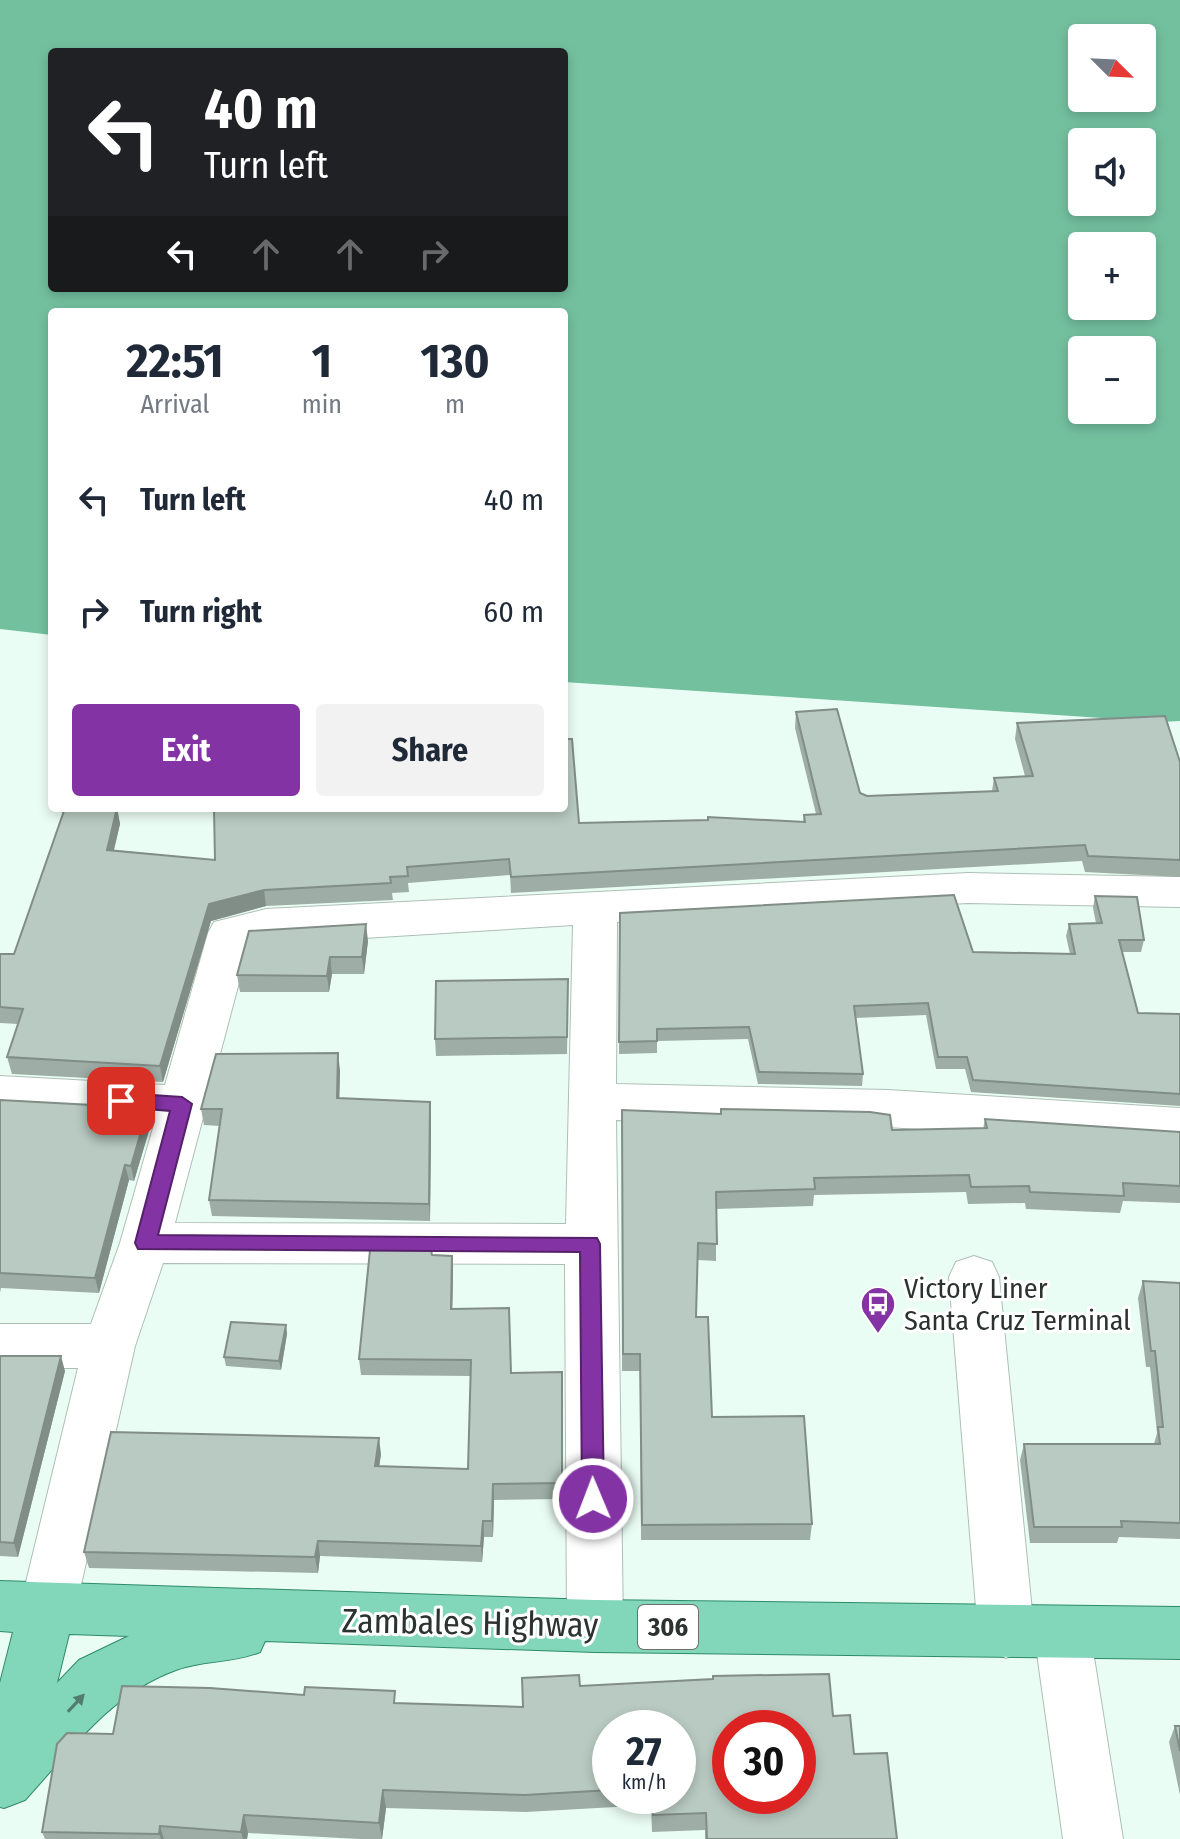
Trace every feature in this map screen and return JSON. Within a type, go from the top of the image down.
[{"type":"main road","name":"Zambales Highway","points":[[24,1606],[329,1620],[1180,1633]]},
{"type":"main road","name":"306","points":[[2,1786],[24,1606]]},
{"type":"main road","name":"306","points":[[2,1786],[99,1679],[171,1644],[329,1620]]},
{"type":"street","points":[[24,1606],[145,1243],[230,933],[266,925],[968,888],[1180,892]]},
{"type":"street","points":[[595,909],[595,1102],[590,1244],[595,1626]]},
{"type":"street","points":[[0,1094],[182,1104]]},
{"type":"street","points":[[595,1102],[787,1102],[1003,1112],[1180,1127]]},
{"type":"street","points":[[145,1243],[590,1244]]},
{"type":"street","points":[[974,1277],[1006,1632]]},
{"type":"street","points":[[0,1346],[109,1346]]},
{"type":"street","points":[[1062,1632],[1093,1839]]},
{"type":"shaded area","points":[[0,0],[1180,0],[1180,721],[568,682],[568,308],[48,308],[48,635],[0,629]]},
{"type":"building","points":[[837,709],[860,793],[867,796],[998,791],[994,778],[1033,776],[1017,723],[1165,716],[1180,762],[1180,860],[1088,856],[1085,845],[511,877],[509,859],[407,867],[408,876],[390,877],[391,883],[264,890],[209,904],[160,1066],[7,1057],[23,1009],[0,1007],[0,954],[14,954],[64,812],[116,812],[107,850],[215,860],[214,812],[568,812],[568,739],[572,739],[579,823],[708,820],[708,817],[805,822],[804,815],[821,814],[796,712]]},
{"type":"building","points":[[954,895],[973,952],[1075,954],[1069,924],[1102,923],[1095,896],[1137,897],[1144,940],[1119,940],[1138,1013],[1180,1014],[1180,1094],[973,1080],[967,1057],[938,1057],[928,1003],[854,1006],[863,1074],[759,1072],[749,1027],[657,1029],[657,1041],[619,1042],[620,913]]},
{"type":"building","points":[[366,924],[362,957],[330,957],[327,976],[237,975],[249,931]]},
{"type":"building","points":[[568,979],[567,1037],[435,1039],[436,981]]},
{"type":"building","points":[[338,1053],[337,1098],[430,1102],[429,1204],[209,1200],[222,1109],[201,1109],[216,1054]]},
{"type":"building","points":[[0,1100],[148,1108],[131,1166],[125,1165],[95,1278],[0,1273]]},
{"type":"building","points":[[721,1109],[870,1112],[890,1115],[892,1130],[987,1128],[985,1119],[1180,1132],[1180,1186],[1123,1183],[1124,1196],[1030,1192],[1029,1186],[971,1187],[969,1175],[814,1178],[815,1189],[716,1192],[717,1244],[698,1243],[696,1317],[708,1317],[712,1417],[804,1416],[812,1524],[642,1525],[640,1354],[623,1354],[622,1110],[721,1114]]},
{"type":"building","points":[[370,1250],[431,1250],[432,1255],[452,1256],[451,1309],[509,1308],[511,1373],[562,1372],[562,1483],[493,1484],[492,1521],[483,1521],[481,1546],[318,1541],[315,1557],[84,1552],[111,1432],[379,1438],[375,1466],[468,1469],[471,1360],[359,1359]]},
{"type":"building","points":[[1143,1281],[1180,1283],[1180,1523],[1121,1521],[1122,1527],[1034,1527],[1024,1444],[1160,1444],[1158,1427],[1163,1427]]},
{"type":"building","points":[[231,1322],[286,1325],[279,1361],[224,1357]]},
{"type":"building","points":[[0,1356],[61,1356],[14,1543],[0,1542]]},
{"type":"building","points":[[829,1674],[833,1716],[850,1715],[854,1754],[887,1753],[897,1839],[707,1839],[706,1813],[696,1813],[696,1710],[592,1710],[592,1791],[525,1795],[383,1790],[379,1823],[244,1815],[241,1832],[160,1826],[159,1834],[42,1832],[57,1744],[67,1733],[113,1734],[122,1686],[304,1695],[305,1687],[395,1691],[394,1703],[523,1707],[522,1678],[579,1675],[580,1686],[713,1679],[713,1676]]},
{"type":"building","points":[[1175,1726],[1180,1726],[1180,1751]]},
{"type":"place","name":"Victory Liner Santa Cruz Terminal","points":[[878,1335]]},
{"type":"route","points":[[121,1101],[182,1104],[145,1243],[590,1244],[593,1499]]}]
